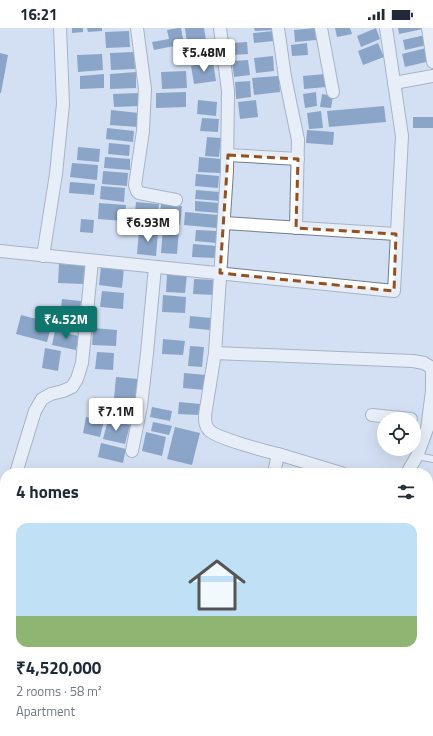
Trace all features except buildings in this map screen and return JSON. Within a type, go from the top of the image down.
[{"type":"street","points":[[43,256],[56,174],[63,104],[60,28]]},
{"type":"street","points":[[137,28],[145,89],[143,130],[135,185],[139,193],[176,200]]},
{"type":"street","points":[[220,28],[228,91],[228,155],[215,353],[205,415],[206,425],[210,431],[221,436],[258,449],[324,468]]},
{"type":"street","points":[[278,28],[285,77],[298,140],[296,228]]},
{"type":"street","points":[[321,28],[333,92]]},
{"type":"street","points":[[0,251],[394,291],[402,136],[386,28]]},
{"type":"street","points":[[428,28],[433,62]]},
{"type":"street","points":[[394,83],[433,76]]},
{"type":"street","points":[[228,155],[298,159]]},
{"type":"street","points":[[224,223],[396,234]]},
{"type":"street","points":[[18,468],[35,411],[42,399],[51,394],[72,387],[78,379],[82,363],[92,260]]},
{"type":"street","points":[[132,450],[141,406],[155,267]]},
{"type":"street","points":[[215,353],[413,360],[424,364],[432,368],[432,391],[427,429],[421,445]]},
{"type":"street","points":[[372,415],[377,416]]},
{"type":"street","points":[[421,420],[428,421]]},
{"type":"street","points":[[275,468],[278,454]]},
{"type":"street","points":[[411,468],[417,456]]},
{"type":"lane","points":[[417,456],[433,459]]},
{"type":"highlighted area","points":[[228,155],[298,159],[296,228],[396,234],[394,291],[220,273]]}]
